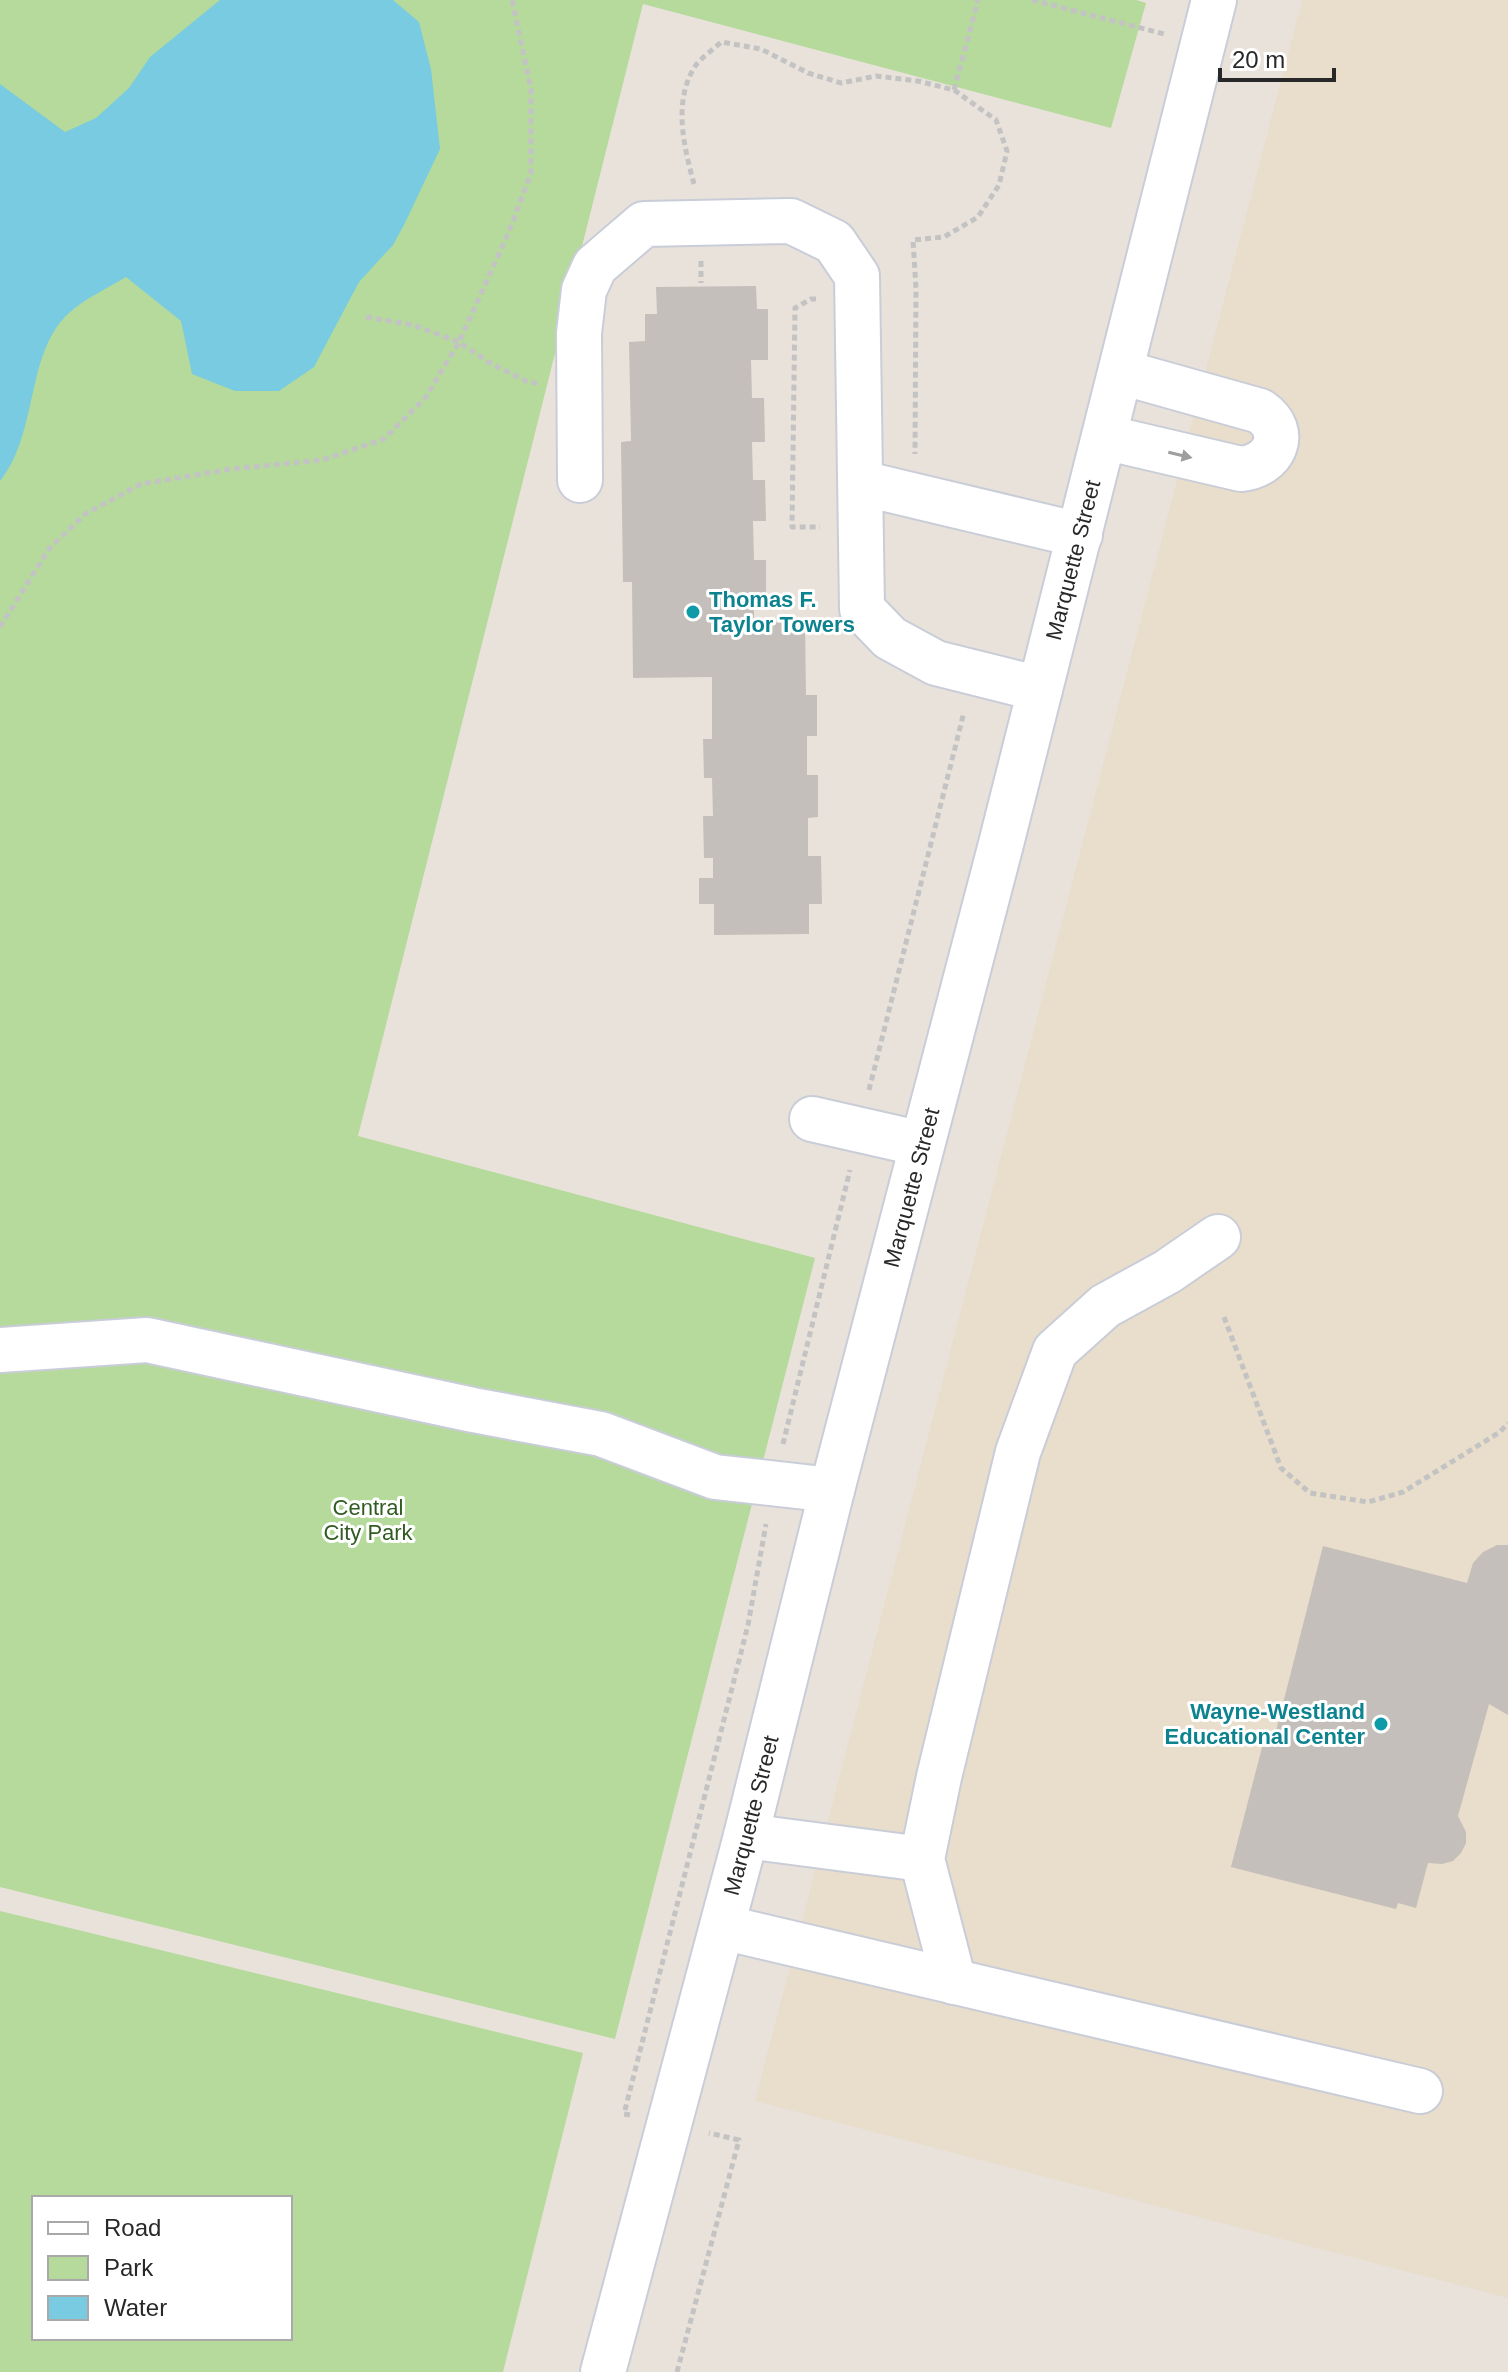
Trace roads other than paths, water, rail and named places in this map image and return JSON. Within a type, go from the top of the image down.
[{"type":"street","name":"Marquette Street","points":[[603,2372],[746,1836],[1214,0]]},
{"type":"street","points":[[580,480],[579,333],[584,290],[595,266],[644,224],[791,221],[834,242],[857,276],[862,609],[890,638],[936,663],[1040,689]]},
{"type":"street","points":[[1104,437],[1241,469],[1260,466],[1272,453],[1277,437],[1273,422],[1260,411],[1121,372]]},
{"type":"street","points":[[861,483],[1080,535]]},
{"type":"street","points":[[812,1119],[922,1144]]},
{"type":"street","points":[[954,1982],[922,1859],[1018,1452],[1055,1351],[1105,1306],[1167,1272],[1218,1237]]},
{"type":"street","points":[[0,1350],[147,1340],[473,1410],[601,1434],[715,1477],[832,1490]]},
{"type":"street","points":[[746,1836],[922,1859]]},
{"type":"street","points":[[722,1927],[1420,2091]]},
{"type":"water","points":[[220,0],[393,0],[419,22],[431,69],[440,149],[393,245],[359,282],[314,367],[279,391],[235,391],[192,374],[181,321],[126,277],[75,308],[55,330],[38,371],[21,440],[0,481],[0,84],[65,132],[96,118],[129,88],[150,57]]},
{"type":"place","name":"Thomas F. Taylor Towers","points":[[693,612]]},
{"type":"place","name":"Wayne-Westland Educational Center","points":[[1381,1724]]},
{"type":"park label","name":"Central City Park","points":[[368,1520]]}]
